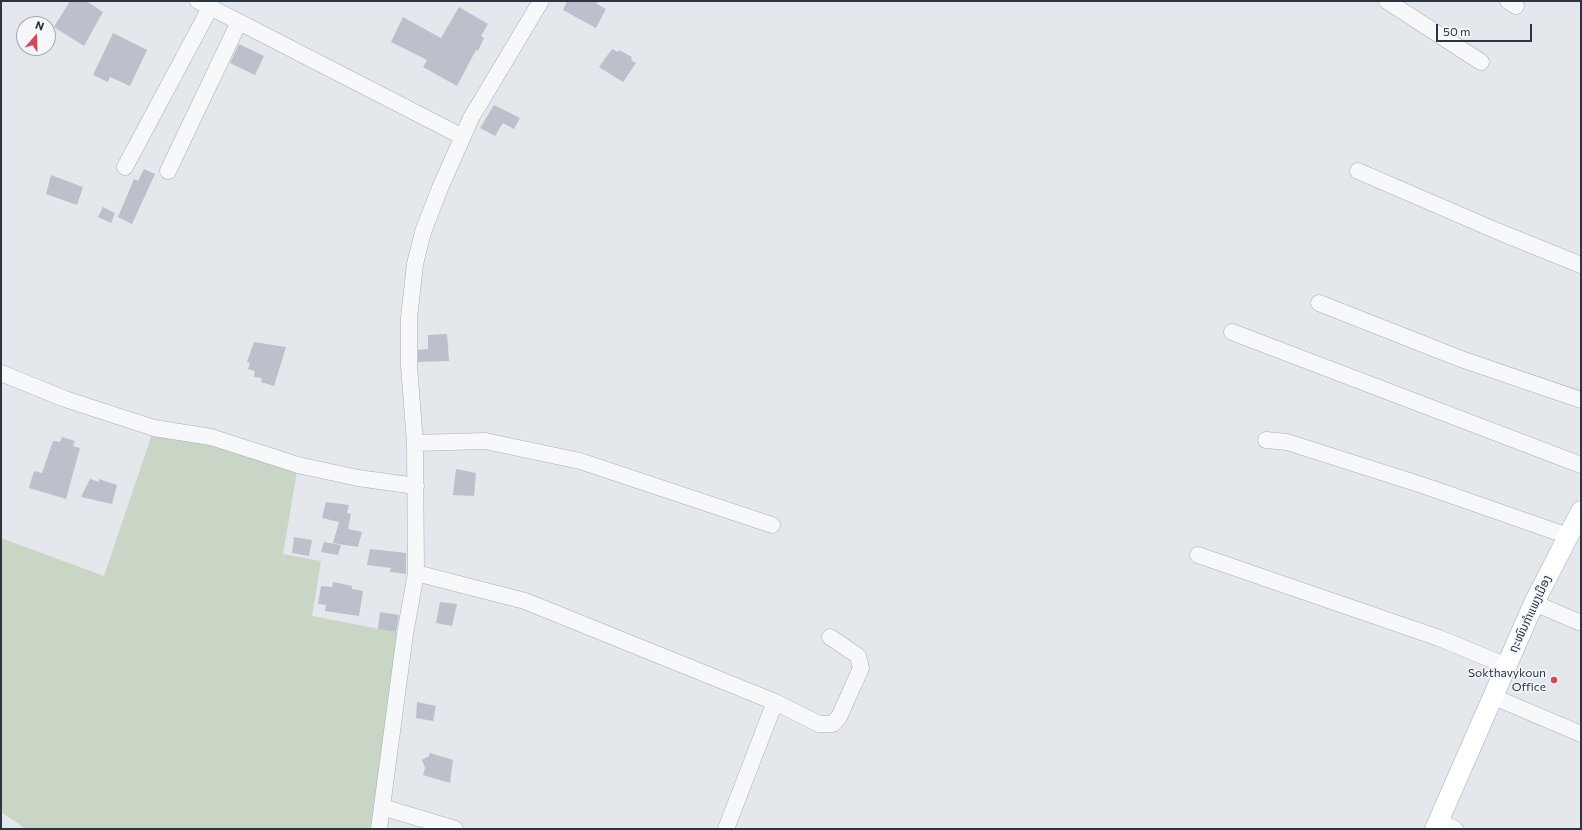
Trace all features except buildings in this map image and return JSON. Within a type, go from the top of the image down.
[{"type":"main road","name":"ຖະໜົນກຳແພງເມືອງ","points":[[1443,826],[1494,697],[1534,603],[1581,511]]},
{"type":"street","points":[[379,829],[405,634],[416,573],[415,444],[409,366],[408,318],[415,264],[424,232],[471,118],[541,1]]},
{"type":"street","points":[[1387,1],[1481,62]]},
{"type":"street","points":[[125,167],[204,4],[463,137]]},
{"type":"street","points":[[168,171],[239,22]]},
{"type":"street","points":[[1358,171],[1497,232],[1581,265]]},
{"type":"street","points":[[1319,303],[1461,359],[1581,400]]},
{"type":"street","points":[[1232,332],[1581,465]]},
{"type":"street","points":[[1,373],[65,399],[154,428],[211,437],[298,465],[351,477],[416,486]]},
{"type":"street","points":[[1266,440],[1277,440],[1294,444],[1432,489],[1568,536]]},
{"type":"street","points":[[415,444],[485,441],[580,461],[772,525]]},
{"type":"street","points":[[1198,555],[1439,638],[1507,666]]},
{"type":"street","points":[[416,573],[525,601],[775,702],[819,724],[833,724],[861,668],[858,656],[830,637]]},
{"type":"street","points":[[1534,603],[1581,622]]},
{"type":"street","points":[[1494,697],[1581,734]]},
{"type":"street","points":[[726,829],[775,702]]},
{"type":"street","points":[[382,807],[455,829]]},
{"type":"green space","points":[[154,428],[298,465],[283,554],[321,561],[312,616],[405,634],[375,829],[26,829],[1,812],[1,538],[104,576]]},
{"type":"place","name":"Sokthavykoun Office","points":[[1554,680]]}]
